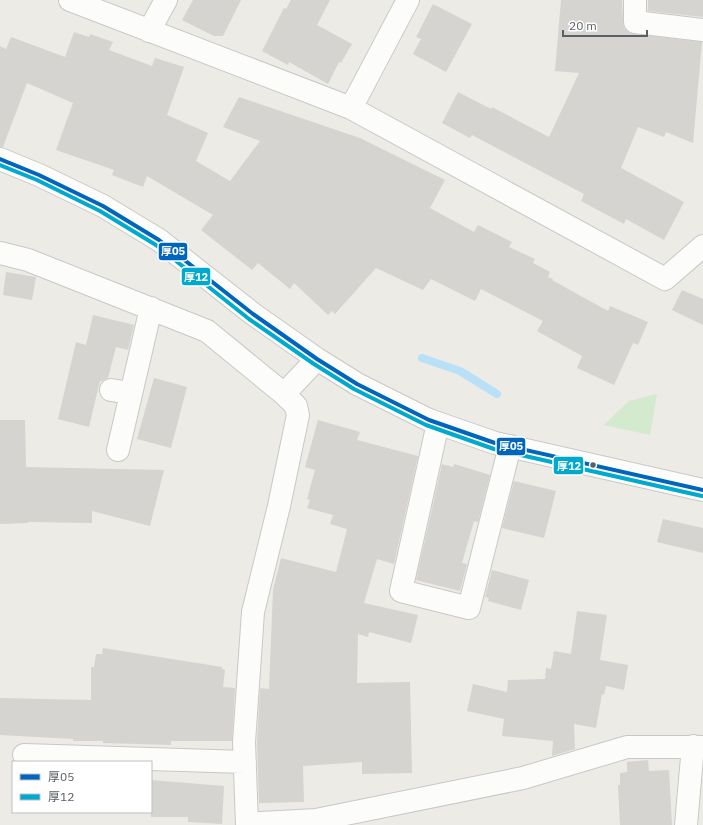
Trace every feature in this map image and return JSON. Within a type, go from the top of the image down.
[{"type":"street","points":[[70,0],[351,108],[665,279],[703,246]]},
{"type":"street","points":[[149,31],[166,0]]},
{"type":"street","points":[[351,108],[408,0]]},
{"type":"street","points":[[635,0],[635,22],[703,30]]},
{"type":"street","points":[[0,159],[39,175],[103,206],[159,240],[253,314],[317,359],[357,384],[429,420],[496,443],[703,490]]},
{"type":"street","points":[[0,253],[28,260],[207,331],[284,394],[296,406],[298,415],[280,506],[253,612],[244,742],[247,825],[316,820],[523,778],[627,747],[698,746],[686,825]]},
{"type":"street","points":[[118,450],[121,391],[151,308]]},
{"type":"street","points":[[284,394],[317,359]]},
{"type":"street","points":[[438,423],[401,591],[469,608],[510,446]]},
{"type":"street","points":[[24,755],[245,762]]},
{"type":"green space","points":[[657,394],[650,435],[604,425],[629,401]]},
{"type":"building","points":[[193,0],[241,0],[223,36],[214,36],[182,20]]},
{"type":"building","points":[[291,0],[330,0],[317,25],[352,44],[341,63],[339,62],[328,84],[289,62],[288,65],[262,51],[284,8],[286,9]]},
{"type":"building","points":[[561,0],[622,0],[624,28],[628,32],[702,42],[693,143],[666,132],[664,137],[638,127],[621,168],[684,202],[664,240],[626,219],[624,224],[581,201],[584,194],[472,135],[470,138],[442,123],[458,92],[491,109],[492,107],[549,137],[579,73],[555,71]]},
{"type":"building","points":[[648,0],[703,0],[703,17],[648,11]]},
{"type":"building","points":[[433,4],[472,24],[446,72],[413,54],[421,39],[416,37]]},
{"type":"building","points":[[74,32],[89,37],[90,34],[113,42],[109,50],[152,66],[155,58],[184,67],[167,115],[208,133],[196,161],[230,181],[260,141],[223,127],[239,97],[360,138],[445,180],[430,208],[474,232],[478,225],[512,242],[509,247],[535,259],[533,263],[550,272],[548,277],[553,279],[552,280],[608,311],[610,306],[648,322],[638,345],[633,343],[614,385],[577,368],[582,356],[537,331],[543,321],[481,289],[475,301],[431,279],[423,290],[376,268],[335,314],[332,311],[328,315],[294,283],[290,289],[258,263],[252,270],[201,230],[213,215],[147,176],[143,187],[112,175],[114,170],[56,150],[73,103],[27,83],[3,147],[0,147],[0,46],[6,49],[11,37],[65,57]]},
{"type":"building","points":[[6,272],[36,277],[32,300],[3,295]]},
{"type":"building","points":[[682,290],[703,299],[703,325],[672,310]]},
{"type":"building","points":[[93,315],[134,325],[128,350],[116,347],[108,378],[100,381],[89,427],[58,419],[76,342],[86,345]]},
{"type":"building","points":[[154,378],[187,387],[171,448],[137,439]]},
{"type":"building","points":[[0,420],[25,420],[26,467],[164,470],[150,526],[92,511],[92,523],[28,522],[0,524]]},
{"type":"building","points":[[318,420],[360,432],[357,440],[418,456],[394,564],[377,559],[364,603],[418,615],[411,643],[369,632],[368,637],[358,634],[357,683],[410,682],[412,773],[362,774],[362,762],[303,766],[304,802],[259,803],[257,742],[260,688],[269,689],[273,590],[281,558],[336,572],[347,529],[330,524],[333,515],[307,508],[310,500],[307,499],[315,470],[305,467]]},
{"type":"building","points":[[442,464],[453,467],[454,464],[490,475],[478,522],[474,521],[462,563],[467,564],[460,591],[416,580]]},
{"type":"building","points":[[514,481],[556,491],[544,538],[502,528]]},
{"type":"building","points":[[663,519],[703,528],[703,553],[657,542]]},
{"type":"building","points":[[492,570],[529,580],[521,610],[488,601],[489,598],[485,597]]},
{"type":"building","points":[[577,611],[607,615],[600,660],[628,665],[624,690],[606,686],[604,695],[602,694],[596,728],[574,724],[575,749],[552,756],[553,741],[502,736],[504,719],[467,711],[473,684],[507,692],[508,680],[545,679],[546,668],[551,669],[554,651],[571,654]]},
{"type":"building","points":[[103,648],[222,667],[222,669],[225,670],[223,687],[235,688],[232,741],[171,741],[171,745],[103,743],[103,741],[73,741],[73,739],[0,735],[0,698],[91,700],[91,667],[94,667],[96,654],[102,654]]},
{"type":"building","points":[[648,760],[649,771],[669,770],[672,825],[620,825],[618,785],[620,785],[620,773],[627,772],[627,762]]},
{"type":"building","points":[[152,780],[224,786],[222,824],[188,822],[188,817],[151,817]]},
{"type":"waterway","points":[[422,358],[460,371],[497,394]]},
{"type":"transit line","name":"厚05","points":[[0,159],[39,175],[103,206],[159,240],[253,314],[317,359],[357,384],[429,420],[495,443],[703,490]]},
{"type":"transit line","name":"厚12","points":[[0,165],[37,180],[100,211],[156,245],[249,319],[314,364],[354,389],[426,425],[494,449],[702,496]]}]
